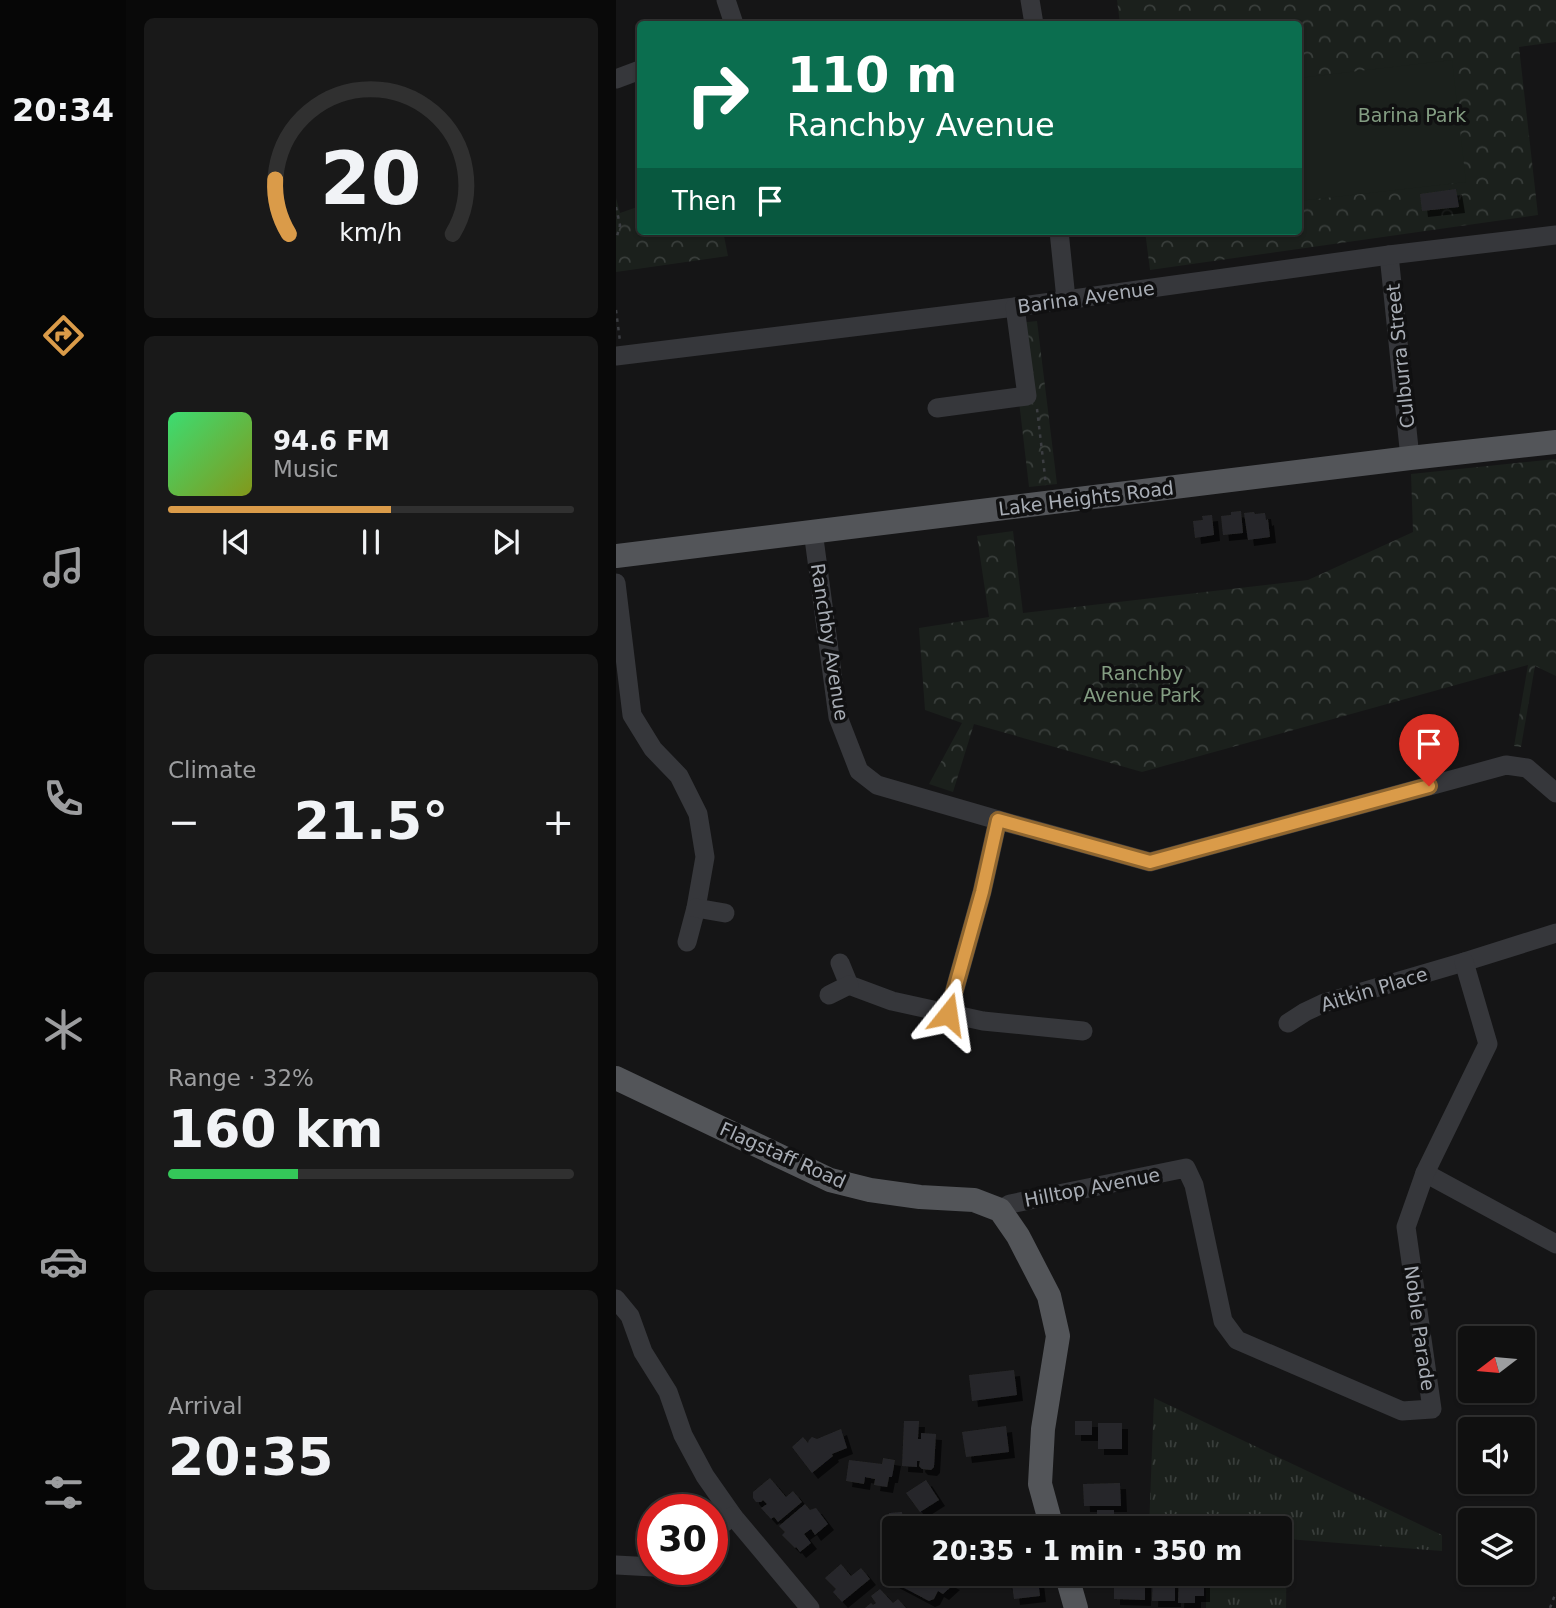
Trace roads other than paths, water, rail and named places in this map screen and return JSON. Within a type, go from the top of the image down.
[{"type":"main road","name":"Lake Heights Road","points":[[616,556],[1556,442]]},
{"type":"main road","name":"Flagstaff Road","points":[[616,1078],[830,1180],[870,1191],[974,1200],[1000,1210]]},
{"type":"main road","points":[[1000,1210],[1018,1236],[1049,1296],[1058,1336],[1043,1429],[1040,1484],[1049,1516]]},
{"type":"main road","points":[[1070,1586],[1076,1608]]},
{"type":"street","points":[[726,0],[733,21]]},
{"type":"street","points":[[1030,0],[1034,21]]},
{"type":"street","points":[[616,79],[637,71]]},
{"type":"street","points":[[1059,235],[1066,299]]},
{"type":"street","name":"Barina Avenue","points":[[619,356],[1015,307],[1389,255],[1556,235]]},
{"type":"street","name":"Culburra Street","points":[[1389,255],[1410,458]]},
{"type":"street","points":[[937,408],[1027,396],[1015,307]]},
{"type":"street","name":"Ranchby Avenue","points":[[813,531],[838,717],[859,771],[877,785],[1150,862],[1506,765],[1527,768],[1556,793]]},
{"type":"street","points":[[616,583],[632,715],[653,749],[679,776],[698,814],[705,857],[687,942]]},
{"type":"street","points":[[948,1014],[982,892],[998,820]]},
{"type":"street","points":[[696,908],[725,913]]},
{"type":"street","name":"Aitkin Place","points":[[1288,1023],[1324,1003],[1556,933]]},
{"type":"street","name":"Noble Parade","points":[[1186,1168],[1194,1185],[1223,1321],[1237,1340],[1402,1411],[1432,1409],[1406,1227],[1425,1173],[1488,1044],[1464,962]]},
{"type":"street","points":[[839,963],[849,985],[892,1001],[983,1021],[1083,1031]]},
{"type":"street","points":[[829,995],[849,985]]},
{"type":"street","name":"Hilltop Avenue","points":[[1000,1210],[1010,1204],[1186,1168]]},
{"type":"street","points":[[1425,1173],[1556,1244]]},
{"type":"street","points":[[616,1299],[630,1317],[643,1352],[668,1392],[684,1434],[705,1476],[733,1516],[810,1608]]},
{"type":"street","points":[[728,1520],[733,1516]]},
{"type":"street","points":[[616,1565],[637,1566]]},
{"type":"park label","name":"Barina Park","points":[[1412,115]]},
{"type":"park label","name":"Ranchby Avenue Park","points":[[1142,684]]}]
